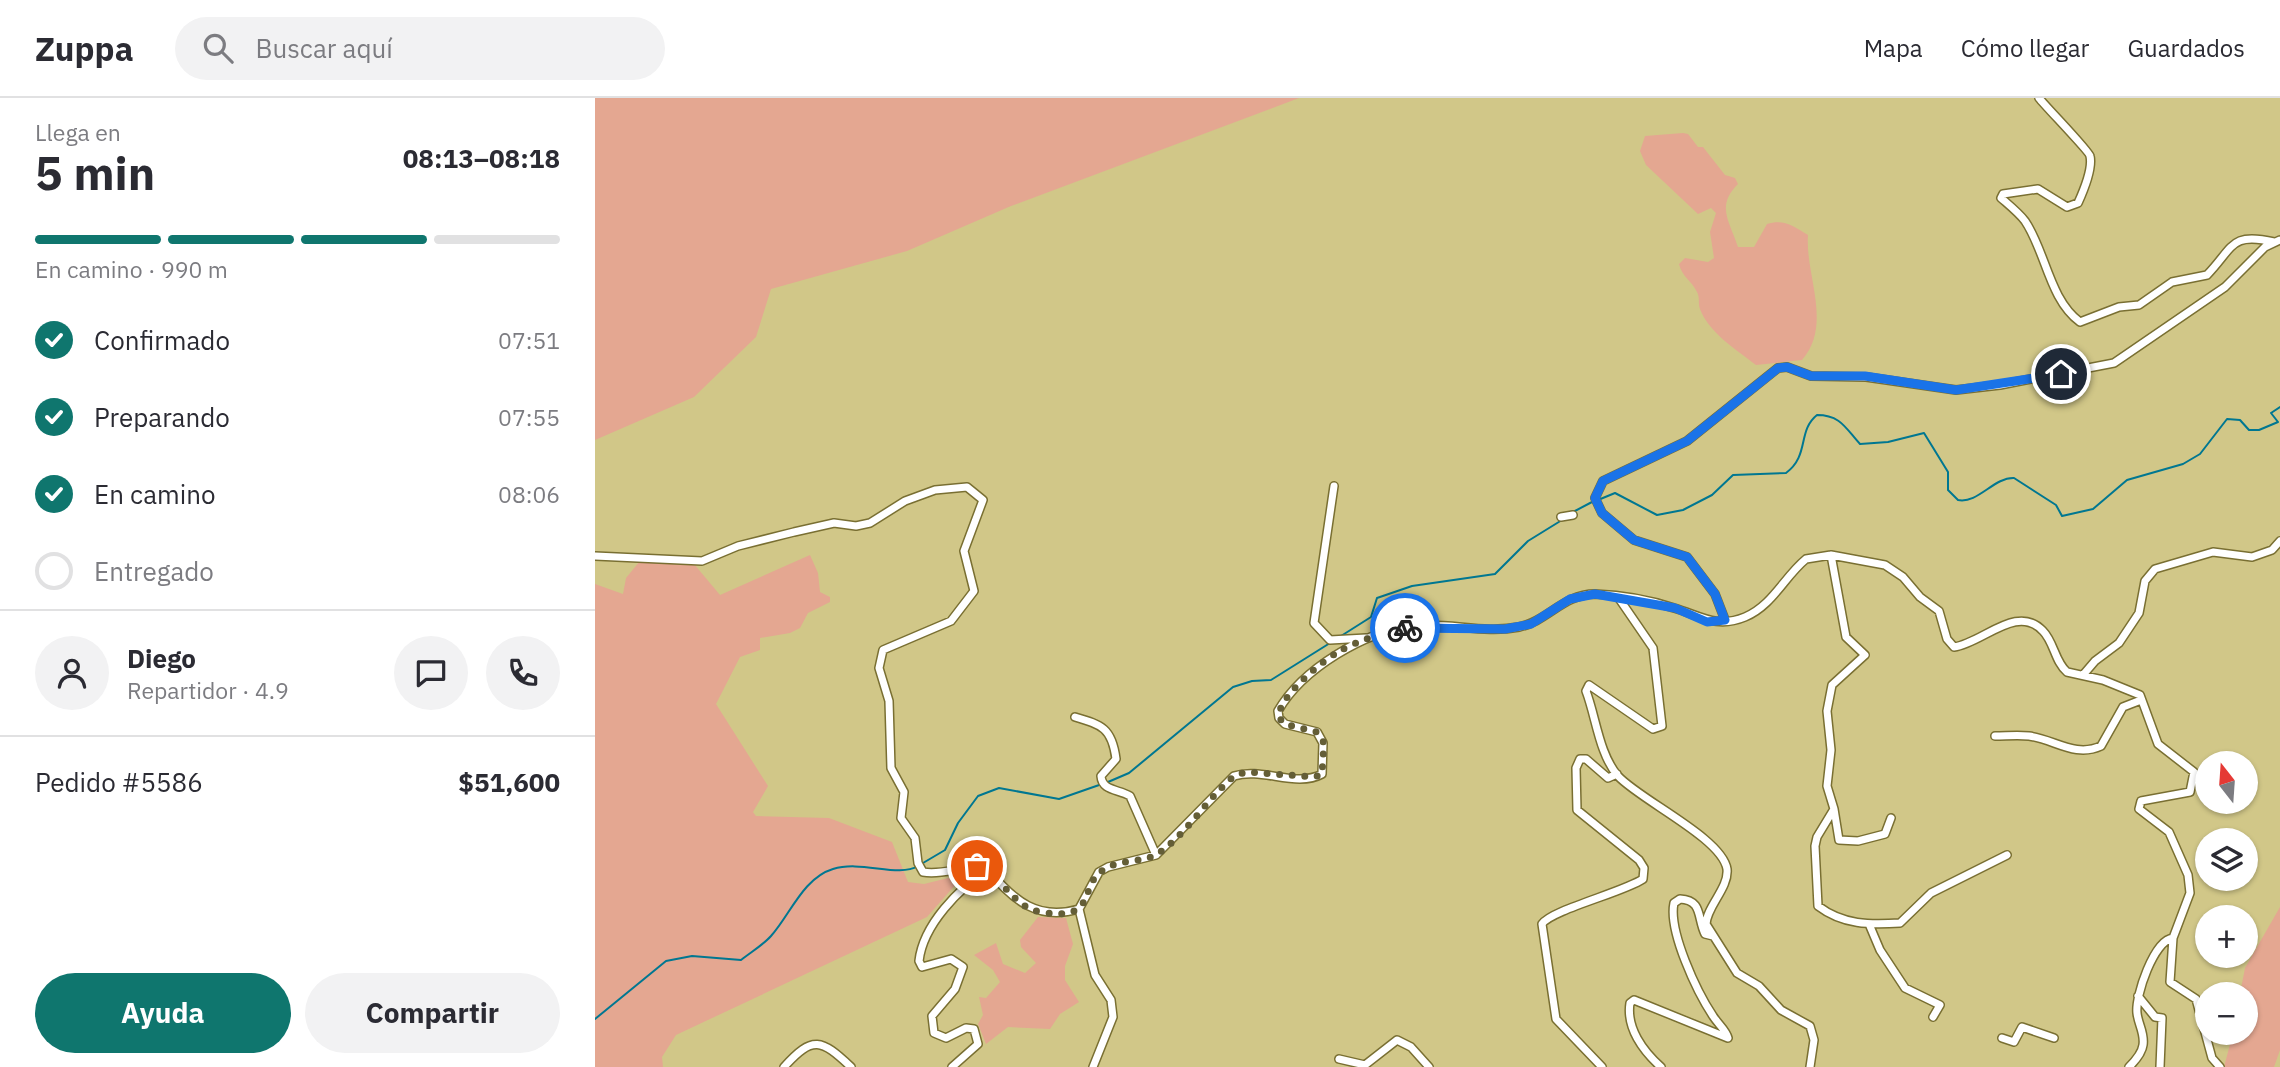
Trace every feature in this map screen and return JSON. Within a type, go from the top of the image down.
[{"type":"street","points":[[2039,98],[2073,139],[2088,151],[2090,162],[2084,191],[2078,203],[2067,207],[2038,189],[2003,194],[2001,198],[2026,222],[2065,307],[2080,322],[2119,307],[2139,305],[2172,282],[2207,275],[2225,250],[2239,240],[2256,238],[2277,241]]},
{"type":"street","points":[[1725,620],[1715,594],[1687,557],[1634,540],[1602,513],[1595,500],[1603,481],[1687,441],[1778,368],[1787,367],[1811,376],[1865,376],[1956,390],[2000,385],[2114,363],[2225,287],[2254,257],[2277,241]]},
{"type":"street","points":[[1334,485],[1313,616],[1317,630],[1330,640],[1371,638]]},
{"type":"street","points":[[595,556],[702,561],[738,546],[794,532],[834,523],[856,526],[870,523],[905,501],[935,490],[967,487],[983,500],[964,551],[975,586],[966,603],[951,621],[891,645],[880,657],[879,668],[889,701],[891,768],[902,788],[901,818],[915,838],[919,866],[923,872],[934,874],[977,866],[988,870],[1014,899],[1026,907],[1059,913],[1079,909]]},
{"type":"street","points":[[1561,517],[1573,515]]},
{"type":"street","points":[[2083,676],[2095,661],[2119,643],[2139,613],[2145,580],[2155,569],[2213,552],[2252,556],[2272,550],[2280,541]]},
{"type":"street","points":[[1831,555],[1846,637],[1865,655],[1832,685],[1827,711],[1831,750],[1828,798],[1834,809],[1839,840],[1858,841],[1885,834],[1891,818]]},
{"type":"street","points":[[1093,1067],[1111,1027],[1112,1009],[1111,1000],[1095,975],[1079,909],[1099,872],[1105,868],[1157,855],[1234,776],[1246,772],[1315,777],[1322,774],[1324,743],[1317,732],[1285,724],[1279,718],[1278,711],[1293,690],[1331,657],[1371,638],[1414,626],[1505,629],[1531,624],[1570,599],[1595,594],[1675,608],[1707,622],[1744,617],[1769,600],[1805,559],[1831,555],[1885,565],[1903,577],[1920,597],[1939,611],[1947,639],[1954,647],[1970,645],[2013,620],[2022,620],[2041,628],[2051,641],[2063,669],[2137,691],[2158,744],[2194,772],[2190,792],[2138,803],[2143,814],[2169,832],[2188,875],[2190,893],[2173,938],[2170,982],[2196,999],[2212,1058],[2220,1067]]},
{"type":"street","points":[[1619,597],[1653,648],[1662,726],[1653,729],[1592,687],[1586,688],[1607,760],[1617,774],[1724,858],[1726,877],[1706,920],[1737,973],[1759,986],[1781,1010],[1810,1026],[1814,1040],[1810,1067]]},
{"type":"street","points":[[1994,736],[2032,736],[2070,750],[2096,748],[2101,746],[2123,707],[2141,700]]},
{"type":"street","points":[[1075,717],[1100,724],[1110,737],[1116,759],[1101,776],[1103,784],[1130,796],[1157,855]]},
{"type":"street","points":[[1602,1067],[1560,1027],[1556,1019],[1542,924],[1549,916],[1568,911],[1643,879],[1644,868],[1639,860],[1587,821],[1576,806],[1576,768],[1580,759],[1586,759],[1608,778],[1617,774]]},
{"type":"street","points":[[1834,809],[1817,837],[1815,846],[1817,904],[1844,921],[1869,924],[1900,923],[1931,893],[2007,855]]},
{"type":"street","points":[[952,1067],[978,1044],[974,1029],[966,1028],[946,1038],[934,1033],[932,1016],[955,989],[963,967],[951,959],[922,967],[919,954],[941,912],[965,884],[988,870]]},
{"type":"street","points":[[1661,1067],[1636,1035],[1628,1016],[1630,1003],[1634,1000],[1728,1038],[1685,961],[1676,935],[1674,903],[1680,899],[1694,902],[1698,906],[1705,934],[1713,936]]},
{"type":"street","points":[[1869,924],[1880,950],[1905,988],[1940,1005],[1933,1017]]},
{"type":"street","points":[[2129,1067],[2143,1046],[2143,1033],[2137,1014],[2138,996],[2155,951],[2164,941],[2173,938]]},
{"type":"street","points":[[2138,996],[2155,1017],[2162,1018],[2160,1067]]},
{"type":"street","points":[[2002,1038],[2014,1042],[2022,1027],[2054,1038]]},
{"type":"street","points":[[1339,1059],[1365,1065],[1397,1040],[1411,1047],[1429,1067]]},
{"type":"street","points":[[784,1067],[804,1046],[813,1043],[829,1046],[851,1067]]},
{"type":"shaded area","points":[[595,98],[1299,98],[1011,206],[907,251],[771,289],[756,337],[694,397],[595,440]]},
{"type":"shaded area","points":[[1688,134],[1698,147],[1703,147],[1725,175],[1735,178],[1738,184],[1727,199],[1726,214],[1738,247],[1754,247],[1767,224],[1778,222],[1788,224],[1808,235],[1817,315],[1811,346],[1802,360],[1756,365],[1724,340],[1704,318],[1697,292],[1679,264],[1685,258],[1708,262],[1714,258],[1710,232],[1716,213],[1711,208],[1698,214],[1646,165],[1640,151],[1645,136]]},
{"type":"shaded area","points":[[810,555],[818,573],[820,592],[830,597],[830,602],[808,613],[800,628],[790,633],[760,638],[760,650],[740,657],[716,704],[768,786],[753,812],[756,816],[829,818],[892,842],[908,882],[924,884],[952,877],[957,883],[927,917],[676,1035],[662,1057],[663,1067],[595,1067],[595,584],[623,594],[626,578],[640,561],[694,564],[720,595]]},
{"type":"shaded area","points":[[2280,907],[2280,1050],[2274,1067],[2224,1067],[2230,1045],[2258,1045],[2258,982],[2242,982],[2245,968],[2258,968],[2258,945]]},
{"type":"shaded area","points":[[1038,917],[1066,918],[1073,944],[1065,966],[1065,980],[1079,1002],[1060,1014],[1050,1029],[1008,1027],[986,1044],[978,1024],[983,1015],[979,997],[986,998],[1000,982],[993,970],[974,955],[996,943],[1003,964],[1025,973],[1036,963],[1021,947],[1020,940]]},
{"type":"waterway","points":[[1598,500],[1615,493],[1657,515],[1683,510],[1712,495],[1733,475],[1786,473],[1798,459],[1807,428],[1817,415],[1837,420],[1860,444],[1888,442],[1924,433],[1948,472],[1948,490],[1958,500],[1972,498],[2000,482],[2014,478],[2056,505],[2062,516],[2093,509],[2127,480],[2183,464],[2200,454],[2227,419],[2240,420],[2249,430],[2259,430],[2278,422],[2271,413],[2280,407]]},
{"type":"waterway","points":[[1573,512],[1592,502]]},
{"type":"waterway","points":[[1341,636],[1371,617],[1377,598],[1412,586],[1495,574],[1528,541],[1562,520]]},
{"type":"waterway","points":[[1108,782],[1129,773],[1233,687],[1252,681],[1271,680],[1330,643]]},
{"type":"waterway","points":[[923,863],[945,850],[958,823],[978,796],[999,788],[1059,799],[1102,784]]},
{"type":"waterway","points":[[595,1019],[666,961],[692,956],[741,960],[771,936],[813,880],[833,869],[856,866],[900,870],[918,866]]},
{"type":"way so far","points":[[977,866],[988,870],[1014,899],[1026,907],[1039,912],[1059,913],[1079,909],[1099,872],[1134,859],[1157,855],[1234,776],[1246,772],[1292,778],[1322,774],[1325,767],[1324,743],[1317,732],[1285,724],[1279,718],[1278,711],[1284,700],[1340,651],[1405,628]]},
{"type":"route","points":[[1405,628],[1439,626],[1485,631],[1505,629],[1531,624],[1558,604],[1595,594],[1675,608],[1707,622],[1725,620],[1715,594],[1687,557],[1641,544],[1598,509],[1595,502],[1596,491],[1603,481],[1644,464],[1687,441],[1778,368],[1787,367],[1811,376],[1865,376],[1956,390],[2061,374]]}]
